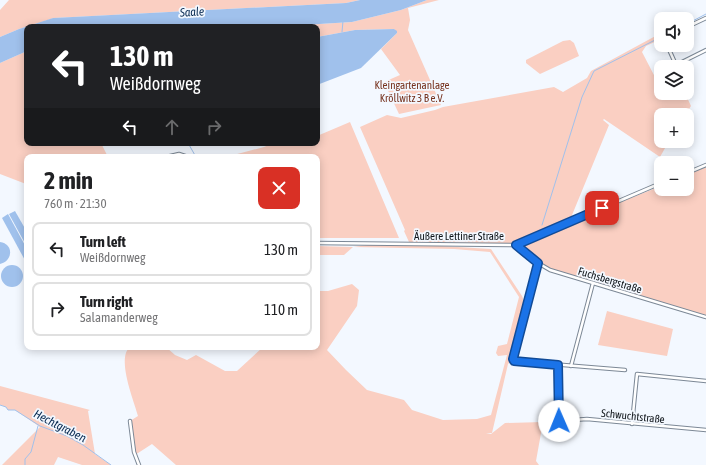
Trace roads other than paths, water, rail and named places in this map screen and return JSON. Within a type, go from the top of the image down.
[{"type":"street","points":[[694,24],[706,18]]},
{"type":"street","points":[[670,52],[676,65],[706,50]]},
{"type":"street","points":[[694,170],[706,165]]},
{"type":"street","name":"Äußere Lettiner Straße","points":[[320,243],[516,245],[654,186]]},
{"type":"street","name":"Fuchsbergstraße","points":[[516,245],[538,263],[550,270],[706,317]]},
{"type":"street","points":[[538,263],[513,359],[514,361],[625,370]]},
{"type":"street","points":[[571,366],[593,283]]},
{"type":"street","name":"Schwuchtstraße","points":[[558,365],[559,421],[587,419],[706,430]]},
{"type":"street","points":[[632,424],[637,374],[706,381]]},
{"type":"street","points":[[130,421],[135,455],[139,465]]},
{"type":"water","name":"Saale","points":[[360,0],[427,0],[401,10],[352,22],[319,24],[34,24],[53,18],[346,3]]},
{"type":"water","points":[[24,27],[24,52],[0,63],[0,37]]},
{"type":"water","points":[[394,29],[397,33],[361,68],[320,84],[320,36],[355,30]]},
{"type":"water","points":[[15,211],[24,227],[24,242],[9,214]]},
{"type":"water","points":[[8,214],[24,243],[24,258],[2,218]]},
{"type":"water","points":[[0,242],[5,243],[8,246],[10,253],[7,260],[0,264]]},
{"type":"water","points":[[12,265],[20,268],[23,276],[20,284],[12,287],[4,284],[1,276],[4,268]]},
{"type":"waterway","points":[[694,20],[706,14]]},
{"type":"waterway","points":[[342,32],[343,21]]},
{"type":"waterway","points":[[542,225],[582,97],[594,71],[654,41]]},
{"type":"waterway","points":[[190,146],[194,154]]},
{"type":"waterway","name":"Hechtgraben","points":[[0,405],[6,407],[8,410],[15,410],[40,426],[67,436],[83,445],[111,465]]},
{"type":"waterway","points":[[25,465],[25,459],[31,452],[38,426]]},
{"type":"park label","name":"Kleingartenanlage Kröllwitz 3 B e.V.","points":[[412,91]]}]
